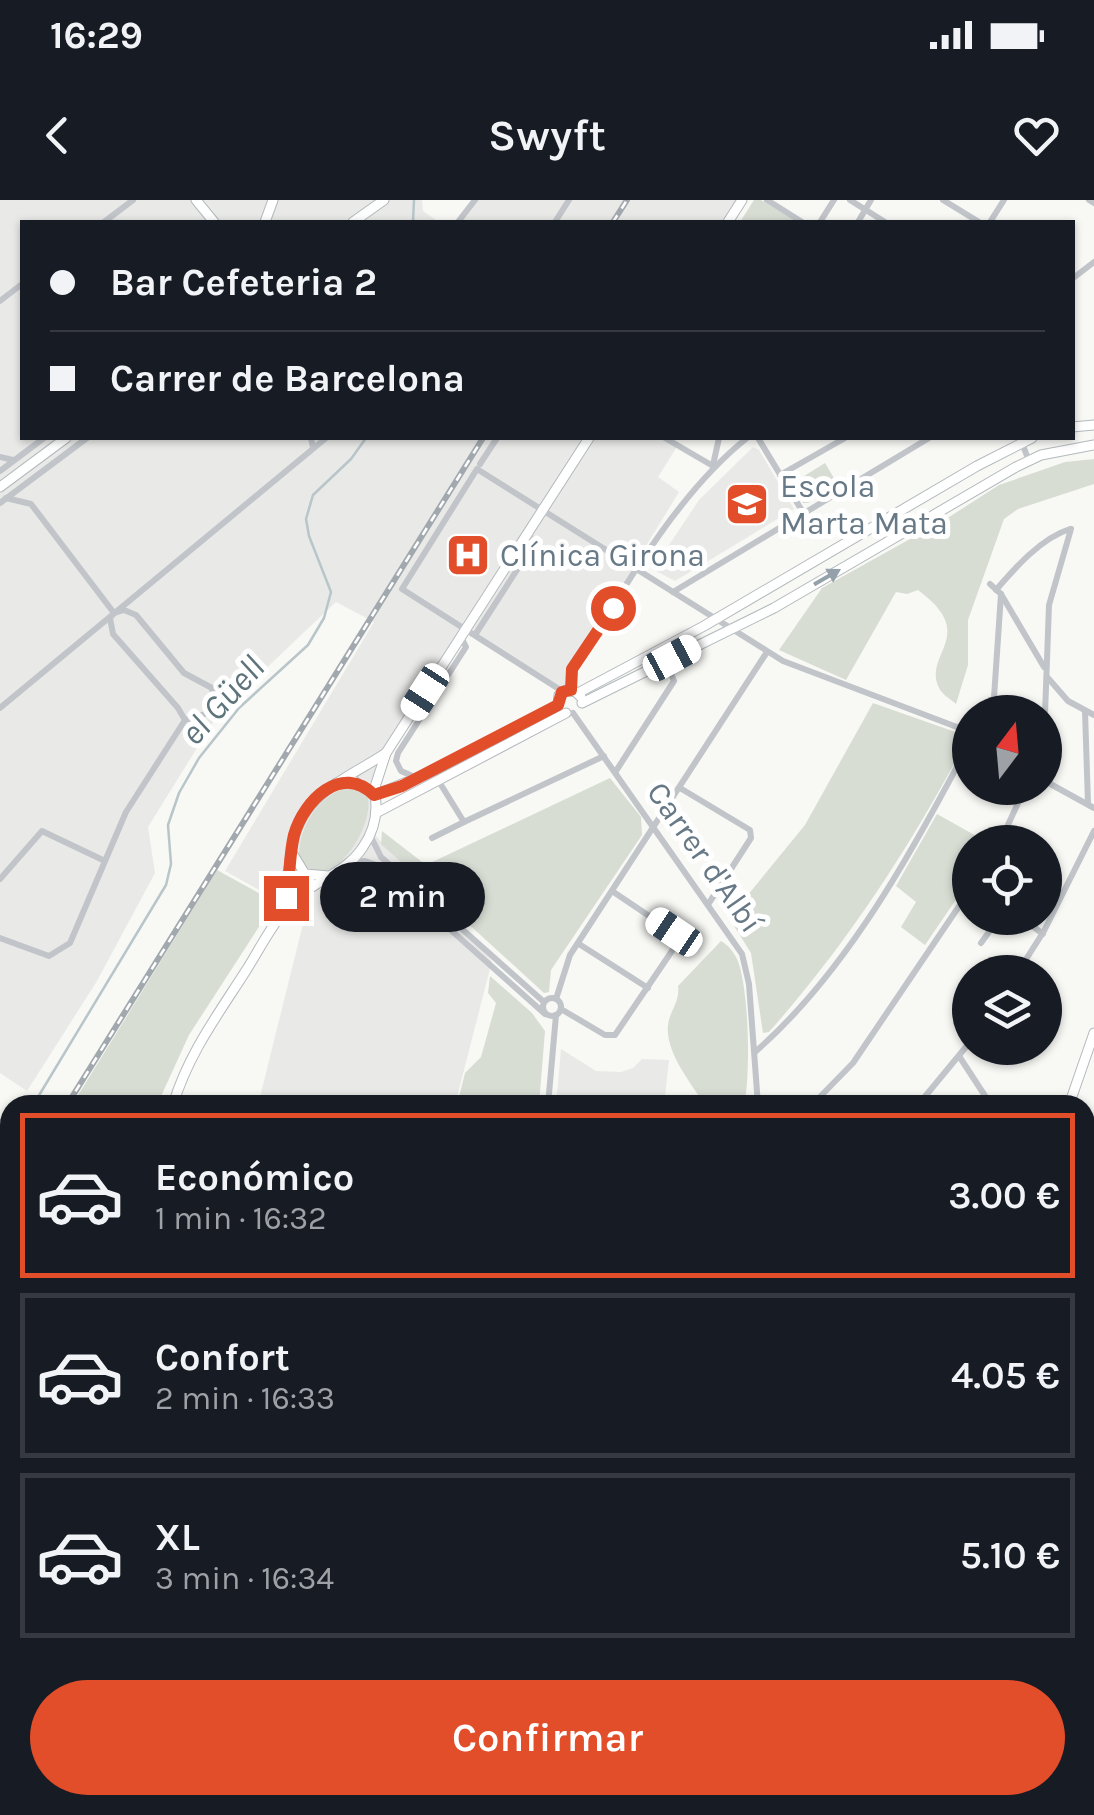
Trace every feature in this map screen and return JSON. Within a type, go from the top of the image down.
[{"type":"street","points":[[107,220],[134,200]]},
{"type":"street","points":[[196,200],[212,220]]},
{"type":"street","points":[[356,220],[384,200]]},
{"type":"street","points":[[460,220],[475,200]]},
{"type":"street","points":[[767,200],[799,220]]},
{"type":"street","points":[[850,200],[882,220]]},
{"type":"street","points":[[859,220],[872,200]]},
{"type":"street","points":[[943,200],[975,220]]},
{"type":"street","points":[[0,301],[20,286]]},
{"type":"street","points":[[0,471],[41,440]]},
{"type":"street","points":[[0,487],[63,440]]},
{"type":"street","points":[[3,501],[83,440]]},
{"type":"street","points":[[311,440],[313,448]]},
{"type":"street","points":[[0,708],[323,440]]},
{"type":"street","points":[[495,440],[402,590],[467,634],[573,694],[668,665],[1029,461],[1059,450],[1094,445]]},
{"type":"street","points":[[177,1095],[201,1040],[281,914],[351,862],[370,835],[387,751],[467,634],[588,440]]},
{"type":"street","points":[[668,440],[710,470]]},
{"type":"street","points":[[710,470],[718,440]]},
{"type":"street","points":[[376,813],[566,710],[573,694],[572,669],[710,470],[745,440]]},
{"type":"street","points":[[759,440],[804,514]]},
{"type":"street","points":[[780,475],[842,440]]},
{"type":"street","points":[[673,592],[926,440]]},
{"type":"street","points":[[376,793],[418,778],[566,710],[573,694],[704,626],[1022,440]]},
{"type":"street","points":[[1024,440],[1029,461]]},
{"type":"street","points":[[0,457],[15,460]]},
{"type":"street","points":[[478,467],[673,592],[738,627],[799,669],[952,725]]},
{"type":"street","points":[[34,478],[31,504],[114,613]]},
{"type":"street","points":[[3,501],[31,504]]},
{"type":"street","points":[[993,695],[996,589],[1059,532],[1071,529],[1049,605],[1045,695]]},
{"type":"street","points":[[996,589],[1060,694],[1094,715]]},
{"type":"street","points":[[0,938],[49,956],[70,943],[126,812],[185,720],[208,713],[214,700],[212,688],[184,673],[136,615],[124,610],[114,613],[109,624],[112,634],[185,720]]},
{"type":"street","points":[[418,778],[404,773],[397,757],[466,646],[467,634]]},
{"type":"street","points":[[549,1095],[556,1000],[570,956],[768,651]]},
{"type":"street","points":[[616,772],[674,681],[668,665]]},
{"type":"street","name":"Carrer d'Albí","points":[[566,710],[655,827],[746,964],[757,1095]]},
{"type":"street","points":[[1085,711],[1091,806]]},
{"type":"street","points":[[281,914],[296,828],[307,809],[336,783],[403,745]]},
{"type":"street","points":[[432,838],[604,756]]},
{"type":"street","points":[[754,1052],[833,967],[915,842],[952,775]]},
{"type":"street","points":[[438,780],[464,822]]},
{"type":"street","points":[[336,783],[359,783],[376,793]]},
{"type":"street","points":[[680,788],[750,830],[750,838],[709,904]]},
{"type":"street","points":[[1062,790],[1091,806]]},
{"type":"street","points":[[1062,895],[1094,830]]},
{"type":"street","points":[[0,879],[42,831],[106,861]]},
{"type":"street","points":[[370,835],[381,857],[544,1002],[545,1014]]},
{"type":"street","points":[[292,848],[302,871],[315,877],[332,875]]},
{"type":"street","points":[[351,862],[379,866],[545,1014]]},
{"type":"street","points":[[545,1014],[558,1012],[605,1036],[615,1035],[676,945],[674,932],[612,892]]},
{"type":"street","points":[[824,1095],[862,1052],[952,917]]},
{"type":"street","points":[[981,943],[987,935]]},
{"type":"street","points":[[578,944],[648,988]]},
{"type":"street","points":[[544,1002],[556,1000]]},
{"type":"street","points":[[1073,1095],[1094,1033]]},
{"type":"street","points":[[926,1095],[952,1064]]},
{"type":"street","points":[[965,1065],[984,1095]]},
{"type":"shaded area","points":[[0,200],[422,200],[423,211],[436,220],[20,220],[20,440],[668,440],[678,445],[658,477],[679,492],[638,559],[633,580],[568,685],[556,688],[464,631],[384,755],[376,836],[492,961],[458,1095],[260,1095],[304,920],[286,905],[225,871],[374,622],[336,602],[218,714],[148,827],[155,873],[97,981],[27,1091],[0,1073]]},
{"type":"shaded area","points":[[473,200],[742,200],[728,220],[458,220]]},
{"type":"shaded area","points":[[754,200],[761,200],[794,220],[741,220]]},
{"type":"shaded area","name":"Escola Marta Mata","points":[[753,447],[759,450],[794,509],[675,581],[656,571],[655,566],[699,500]]},
{"type":"shaded area","points":[[1094,459],[1094,484],[1018,509],[1004,519],[968,620],[968,665],[959,695],[952,695],[952,700],[940,690],[936,676],[947,632],[945,620],[918,590],[896,592],[846,680],[779,650],[822,588],[999,485],[1065,462]]},
{"type":"shaded area","points":[[825,463],[838,485],[803,503],[793,483]]},
{"type":"shaded area","points":[[873,703],[952,731],[952,767],[899,857],[798,998],[769,1032],[763,1033],[751,953],[729,918],[805,825]]},
{"type":"shaded area","points":[[610,778],[641,817],[642,835],[551,970],[549,992],[544,993],[381,844],[382,831],[426,865]]},
{"type":"shaded area","points":[[347,787],[357,788],[368,798],[363,828],[345,857],[333,867],[321,871],[309,868],[299,856],[302,834],[319,805]]},
{"type":"shaded area","points":[[937,814],[957,825],[952,825],[952,905],[925,945],[901,927],[916,902],[896,886]]},
{"type":"shaded area","points":[[217,870],[275,902],[189,1035],[162,1095],[78,1095]]},
{"type":"shaded area","points":[[721,941],[730,948],[737,959],[744,989],[748,1053],[746,1095],[698,1095],[680,1067],[668,1035],[678,986]]},
{"type":"shaded area","points":[[490,976],[532,1013],[545,1031],[540,1095],[460,1095],[465,1073],[481,1057],[496,1003],[488,993]]},
{"type":"shaded area","points":[[561,1049],[596,1071],[621,1072],[642,1059],[669,1060],[665,1095],[557,1095]]},
{"type":"waterway","name":"el Güell","points":[[413,220],[414,200]]},
{"type":"waterway","name":"el Güell","points":[[39,1095],[166,885],[171,864],[168,825],[179,793],[199,758],[239,708],[308,645],[324,618],[331,592],[306,519],[313,495],[351,459],[365,440]]},
{"type":"railway","points":[[614,220],[627,200]]},
{"type":"railway","points":[[73,1095],[482,440]]},
{"type":"place","name":"Escola Marta Mata","points":[[747,504]]},
{"type":"place","name":"Clínica Girona","points":[[468,555]]},
{"type":"route","points":[[286,898],[296,828],[324,791],[336,783],[350,781],[368,788],[374,795],[402,786],[558,705],[562,692],[571,690],[572,669],[613,608]]}]
